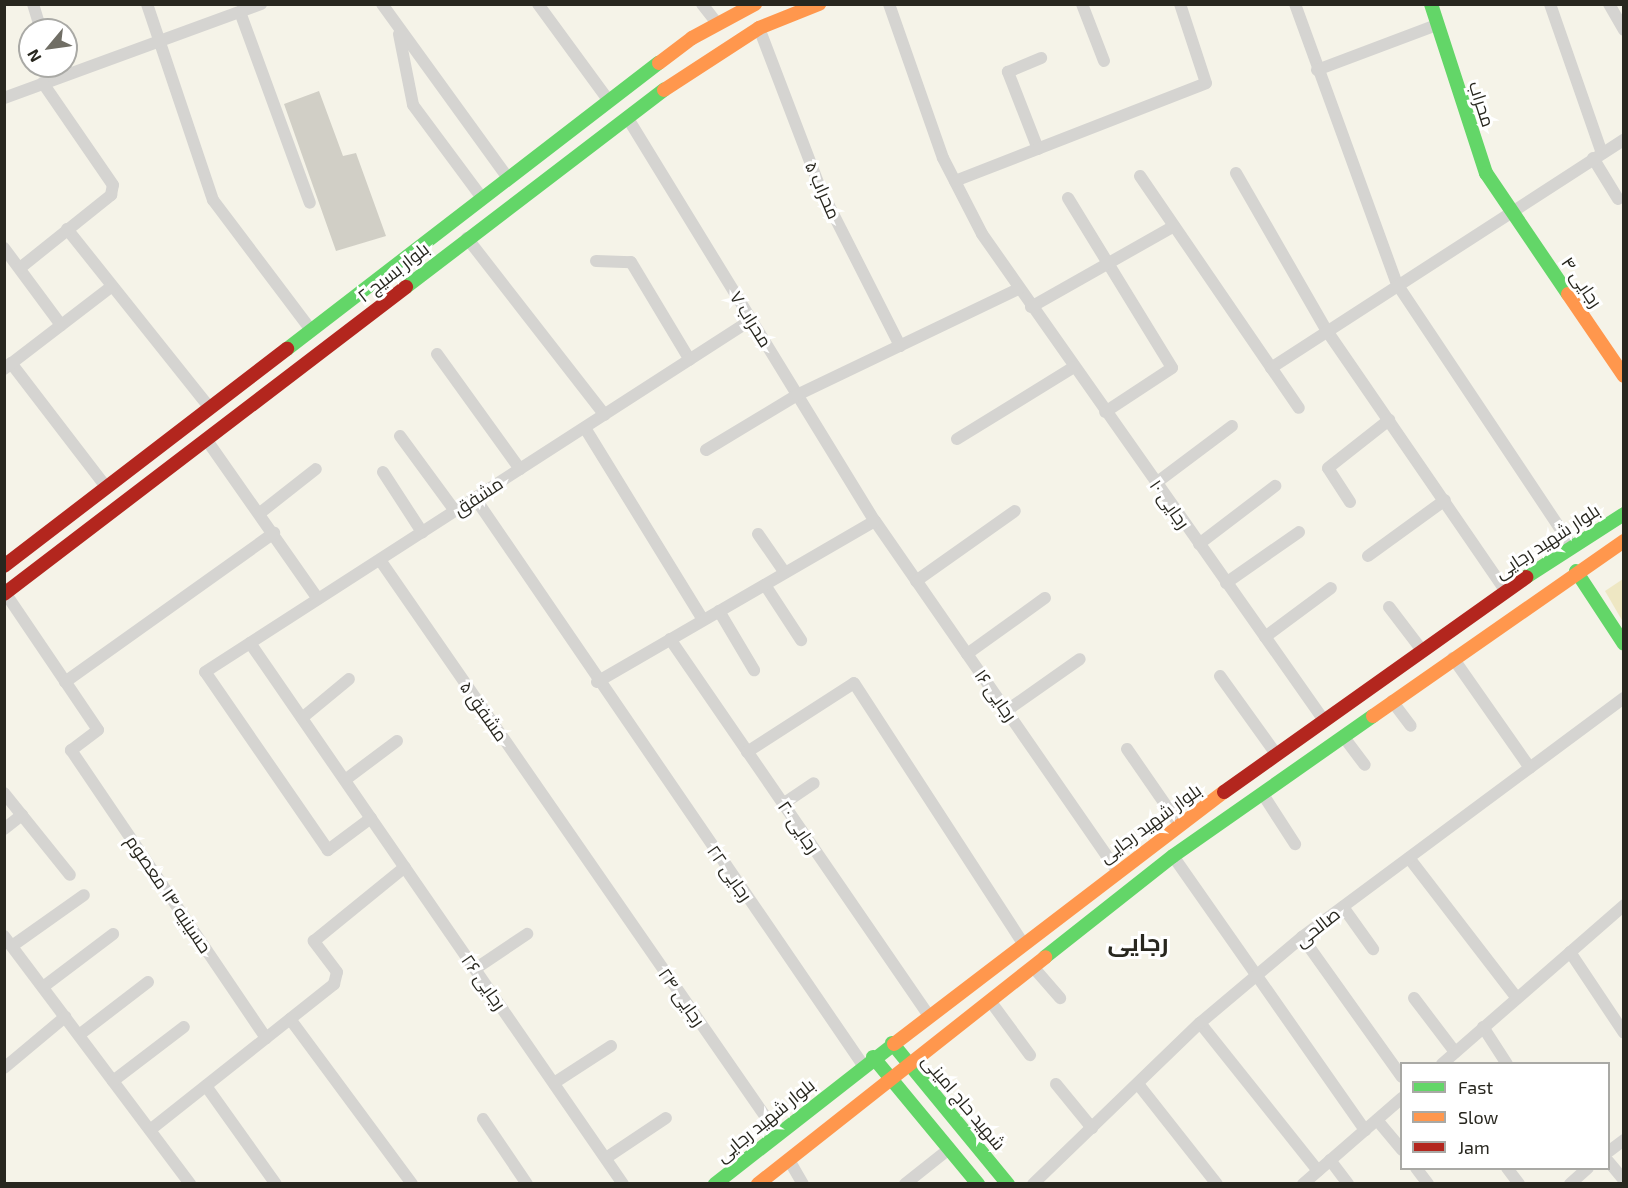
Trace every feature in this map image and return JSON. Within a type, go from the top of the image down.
[{"type":"main road","name":"بلوار بسیج ۲","points":[[5,566],[609,102],[716,22],[755,4]]},
{"type":"main road","name":"بلوار بسیج ۲","points":[[5,594],[467,238],[728,43],[819,4]]},
{"type":"main road","name":"محراب","points":[[1431,4],[1486,173],[1510,209]]},
{"type":"main road","points":[[716,22],[728,43]]},
{"type":"main road","name":"رجایی ۴","points":[[1510,209],[1623,375]]},
{"type":"main road","points":[[237,387],[250,405]]},
{"type":"main road","name":"بلوار شهید رجایی","points":[[715,1184],[776,1132],[1116,869],[1420,649],[1505,590],[1623,514]]},
{"type":"main road","points":[[758,1184],[893,1081],[1173,856],[1576,571],[1623,541]]},
{"type":"main road","points":[[1576,571],[1623,644]]},
{"type":"main road","name":"شهید حاج امینی","points":[[892,1042],[1008,1184]]},
{"type":"main road","points":[[868,1061],[893,1081],[978,1184]]},
{"type":"main road","points":[[919,1112],[923,1099],[937,1098]]},
{"type":"street","points":[[147,4],[213,200],[311,330]]},
{"type":"street","points":[[78,66],[261,4]]},
{"type":"street","points":[[382,4],[429,75],[508,178]]},
{"type":"street","points":[[538,4],[609,102]]},
{"type":"street","points":[[702,4],[716,22]]},
{"type":"street","points":[[709,4],[716,22]]},
{"type":"street","name":"رجایی ۱۰","points":[[889,4],[954,181],[1018,289],[1323,719]]},
{"type":"street","points":[[1082,4],[1104,61]]},
{"type":"street","points":[[954,181],[1206,83],[1180,4]]},
{"type":"street","points":[[1295,4],[1317,70],[1397,284],[1572,546]]},
{"type":"street","points":[[1550,4],[1598,155],[1618,199]]},
{"type":"street","points":[[1610,4],[1623,30]]},
{"type":"street","points":[[240,12],[310,203]]},
{"type":"street","points":[[1317,70],[1437,25]]},
{"type":"street","points":[[398,28],[413,105],[482,198]]},
{"type":"street","name":"محراب ۵","points":[[759,28],[821,190],[900,346]]},
{"type":"street","points":[[1038,149],[1008,72],[1041,58]]},
{"type":"street","points":[[4,98],[46,78]]},
{"type":"street","points":[[20,268],[111,195],[113,185],[51,78]]},
{"type":"street","name":"محراب ۷","points":[[627,117],[875,521]]},
{"type":"street","points":[[1271,368],[1510,209],[1623,140]]},
{"type":"street","points":[[1236,173],[1327,331],[1410,448],[1505,590]]},
{"type":"street","points":[[1140,176],[1299,408]]},
{"type":"street","points":[[1068,198],[1172,368],[1105,412]]},
{"type":"street","points":[[1031,307],[1174,226]]},
{"type":"street","points":[[67,229],[210,408]]},
{"type":"street","points":[[467,238],[605,415]]},
{"type":"street","points":[[4,248],[61,325]]},
{"type":"street","points":[[596,261],[631,262],[690,360]]},
{"type":"street","points":[[106,488],[8,366],[112,286]]},
{"type":"street","points":[[706,450],[797,395],[1018,289]]},
{"type":"street","name":"مشفق","points":[[371,818],[328,850],[205,672],[752,320]]},
{"type":"street","points":[[437,354],[520,469]]},
{"type":"street","points":[[957,439],[1074,367]]},
{"type":"street","points":[[1350,502],[1328,468],[1389,420]]},
{"type":"street","points":[[1156,483],[1232,426]]},
{"type":"street","points":[[585,428],[704,620]]},
{"type":"street","points":[[400,436],[455,511]]},
{"type":"street","points":[[206,439],[261,513],[318,599]]},
{"type":"street","points":[[261,513],[316,469]]},
{"type":"street","points":[[383,472],[422,532]]},
{"type":"street","points":[[1199,544],[1275,486]]},
{"type":"street","name":"رجایی ۲۲","points":[[475,498],[597,682],[868,1061]]},
{"type":"street","points":[[1368,556],[1445,500]]},
{"type":"street","points":[[916,581],[1015,512]]},
{"type":"street","points":[[597,682],[875,521]]},
{"type":"street","name":"رجایی ۱۶","points":[[875,521],[1116,869]]},
{"type":"street","points":[[1226,583],[1299,532]]},
{"type":"street","points":[[5,594],[65,682],[274,533]]},
{"type":"street","points":[[758,534],[785,573]]},
{"type":"street","name":"مشفق ۵","points":[[380,560],[589,862]]},
{"type":"street","points":[[765,585],[801,640]]},
{"type":"street","points":[[1265,637],[1331,588]]},
{"type":"street","points":[[967,654],[1045,598]]},
{"type":"street","points":[[1389,607],[1420,649]]},
{"type":"street","points":[[719,611],[754,670]]},
{"type":"street","name":"رجایی ۲۰","points":[[670,639],[928,1015]]},
{"type":"street","name":"رجایی ۲۶","points":[[250,643],[623,1184]]},
{"type":"street","points":[[1453,658],[1530,768]]},
{"type":"street","points":[[1006,711],[1080,659]]},
{"type":"street","points":[[1220,676],[1276,754]]},
{"type":"street","points":[[302,718],[349,679]]},
{"type":"street","name":"حسینیه ۱۴ معصوم","points":[[65,682],[98,730],[71,750],[266,1038]]},
{"type":"street","points":[[747,752],[854,683],[1022,942]]},
{"type":"street","name":"صالحی","points":[[1033,1184],[1200,1023],[1302,937],[1623,698]]},
{"type":"street","points":[[1392,701],[1411,726]]},
{"type":"street","points":[[1343,736],[1365,765]]},
{"type":"street","points":[[345,780],[397,741]]},
{"type":"street","points":[[1126,749],[1179,824]]},
{"type":"street","points":[[783,804],[814,783]]},
{"type":"street","points":[[4,793],[70,875]]},
{"type":"street","points":[[1262,793],[1295,844]]},
{"type":"street","points":[[4,830],[22,815]]},
{"type":"street","points":[[1173,856],[1365,1130]]},
{"type":"street","points":[[1409,858],[1517,998]]},
{"type":"street","name":"رجایی ۲۴","points":[[589,862],[776,1132]]},
{"type":"street","points":[[150,1130],[334,984],[337,972],[314,941],[405,867]]},
{"type":"street","points":[[84,896],[8,941],[190,1184]]},
{"type":"street","points":[[1444,1062],[1623,905]]},
{"type":"street","points":[[1343,907],[1372,949]]},
{"type":"street","points":[[43,987],[113,934]]},
{"type":"street","points":[[475,969],[527,934]]},
{"type":"street","points":[[1302,937],[1400,1076]]},
{"type":"street","points":[[1570,952],[1620,1028]]},
{"type":"street","points":[[1034,968],[1060,998]]},
{"type":"street","points":[[79,1035],[148,982]]},
{"type":"street","points":[[1414,998],[1455,1052]]},
{"type":"street","points":[[991,1002],[1030,1055]]},
{"type":"street","points":[[4,1068],[65,1017]]},
{"type":"street","points":[[290,1019],[412,1184]]},
{"type":"street","points":[[1200,1023],[1318,1171]]},
{"type":"street","points":[[113,1081],[184,1027]]},
{"type":"street","points":[[1483,1027],[1506,1062]]},
{"type":"street","points":[[554,1083],[611,1046]]},
{"type":"street","points":[[1056,1084],[1092,1128]]},
{"type":"street","points":[[1138,1084],[1216,1184]]},
{"type":"street","points":[[206,1086],[276,1184]]},
{"type":"street","points":[[1304,1184],[1400,1099]]},
{"type":"street","points":[[606,1158],[666,1118]]},
{"type":"street","points":[[483,1119],[527,1184]]},
{"type":"street","points":[[1377,1120],[1400,1149]]},
{"type":"street","points":[[1610,1150],[1623,1140]]},
{"type":"street","points":[[905,1184],[949,1149]]},
{"type":"street","points":[[789,1160],[803,1184]]},
{"type":"street","points":[[1330,1160],[1348,1184]]},
{"type":"street","points":[[1610,1164],[1623,1180]]},
{"type":"street","points":[[1418,1170],[1428,1184]]},
{"type":"street","points":[[1509,1170],[1519,1184]]},
{"type":"street","points":[[1570,1184],[1586,1170]]},
{"type":"shaded area","points":[[1623,579],[1623,622],[1605,591]]},
{"type":"building","points":[[319,91],[343,156],[356,153],[386,236],[336,251],[284,104]]},
{"type":"traffic: fast","points":[[1431,4],[1486,173],[1568,294]]},
{"type":"traffic: fast","points":[[287,349],[659,63]]},
{"type":"traffic: fast","points":[[406,287],[664,90]]},
{"type":"traffic: fast","points":[[1526,577],[1624,514]]},
{"type":"traffic: fast","points":[[1576,571],[1624,644]]},
{"type":"traffic: fast","points":[[1045,957],[1173,856],[1373,716]]},
{"type":"traffic: fast","points":[[892,1043],[1008,1184]]},
{"type":"traffic: fast","points":[[715,1184],[894,1044]]},
{"type":"traffic: fast","points":[[873,1057],[978,1184]]},
{"type":"traffic: slow","points":[[659,63],[692,38],[755,4]]},
{"type":"traffic: slow","points":[[664,90],[759,28],[819,4]]},
{"type":"traffic: slow","points":[[1568,294],[1624,376]]},
{"type":"traffic: slow","points":[[1373,716],[1624,541]]},
{"type":"traffic: slow","points":[[894,1044],[1224,792]]},
{"type":"traffic: slow","points":[[758,1184],[1045,957]]},
{"type":"traffic: jam","points":[[4,594],[406,287]]},
{"type":"traffic: jam","points":[[4,566],[287,349]]},
{"type":"traffic: jam","points":[[1224,792],[1526,577]]},
{"type":"district","name":"رجایی","points":[[1138,942]]}]
